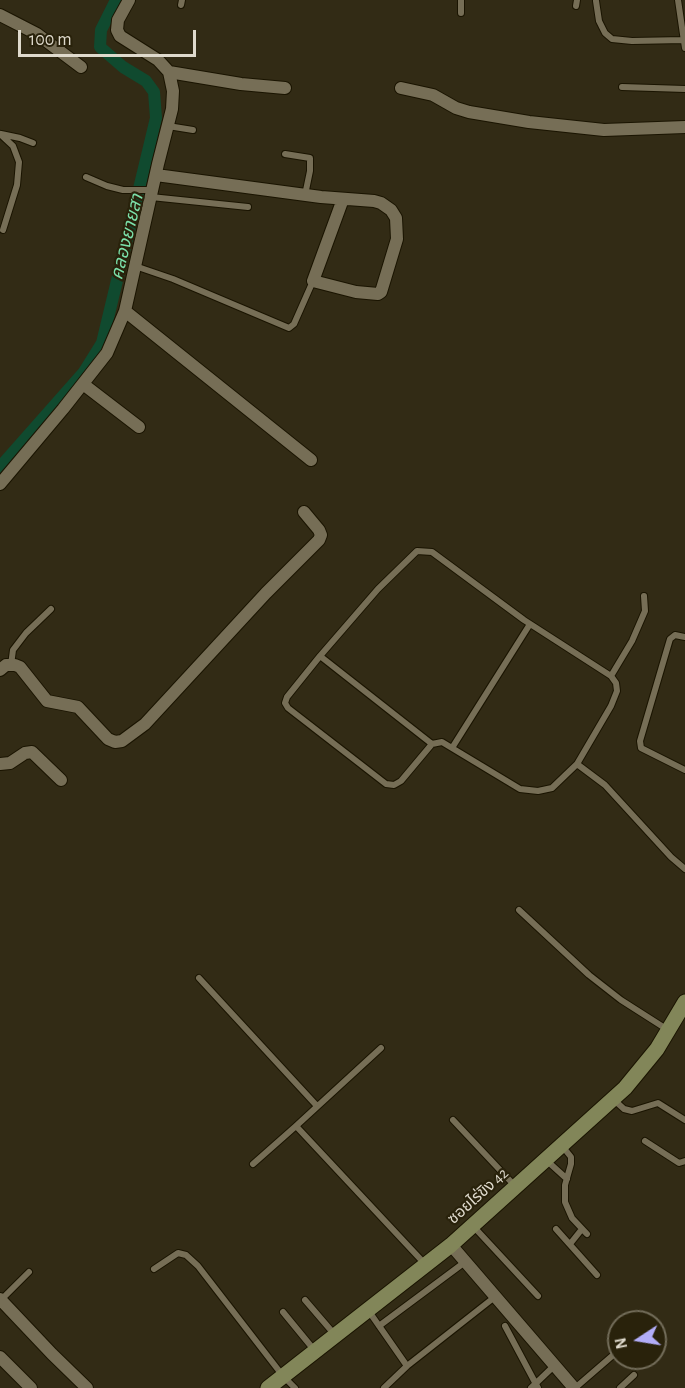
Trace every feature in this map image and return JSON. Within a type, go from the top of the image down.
[{"type":"street","points":[[0,484],[107,352],[125,311],[148,193],[156,175],[172,109],[173,91],[169,72],[158,60],[120,36],[117,30],[118,20],[129,0]]},
{"type":"street","points":[[0,15],[37,34],[81,67]]},
{"type":"street","points":[[169,72],[241,84],[285,88]]},
{"type":"street","points":[[401,88],[433,96],[469,112],[529,122],[604,130],[685,127]]},
{"type":"street","points":[[156,175],[381,203],[391,210],[396,218],[397,239],[381,292],[374,294],[356,292],[313,281],[343,199]]},
{"type":"street","points":[[125,311],[311,460]]},
{"type":"street","points":[[83,384],[139,427]]},
{"type":"street","points":[[6,667],[20,667],[47,701],[78,707],[108,739],[115,742],[122,741],[145,724],[266,593],[319,540],[321,535],[319,530],[304,512]]},
{"type":"street","points":[[0,764],[10,763],[25,753],[32,752],[61,780]]},
{"type":"street","name":"ซอยไร่ขิง 42","points":[[268,1388],[451,1245],[613,1099],[646,1064],[685,1002]]},
{"type":"street","points":[[451,1245],[575,1388]]},
{"type":"street","points":[[0,1299],[87,1388]]},
{"type":"street","points":[[0,1357],[30,1388]]},
{"type":"lane","points":[[460,0],[460,13]]},
{"type":"lane","points":[[596,1],[599,21],[605,33],[612,39],[684,40]]},
{"type":"lane","points":[[681,3],[685,48]]},
{"type":"lane","points":[[622,87],[685,90]]},
{"type":"lane","points":[[168,126],[194,130]]},
{"type":"lane","points":[[3,230],[17,185],[19,162],[13,146],[0,134],[33,143]]},
{"type":"lane","points":[[285,154],[310,159],[305,195]]},
{"type":"lane","points":[[86,177],[107,186],[123,189],[248,207]]},
{"type":"lane","points":[[135,266],[173,279],[281,327],[289,328],[294,324],[313,281]]},
{"type":"lane","points":[[424,550],[432,552],[530,624],[612,676],[617,691],[611,706],[577,764],[552,788],[538,791],[520,789],[442,742],[432,744],[401,781],[394,785],[386,784],[288,708],[285,703],[287,697],[320,656],[385,581],[417,551],[424,550]]},
{"type":"lane","points":[[612,676],[632,641],[645,611],[644,596]]},
{"type":"lane","points":[[6,667],[13,650],[26,633],[51,609]]},
{"type":"lane","points":[[452,748],[530,624]]},
{"type":"lane","points":[[685,637],[675,635],[670,639],[640,741],[641,748],[685,770]]},
{"type":"lane","points":[[320,656],[432,744]]},
{"type":"lane","points":[[577,764],[605,785],[671,857],[685,869]]},
{"type":"lane","points":[[519,910],[589,975],[621,1000],[668,1030]]},
{"type":"lane","points":[[199,978],[317,1106]]},
{"type":"lane","points":[[253,1164],[381,1048]]},
{"type":"lane","points":[[613,1099],[624,1110],[632,1111],[658,1103],[685,1120]]},
{"type":"lane","points":[[453,1120],[515,1187]]},
{"type":"lane","points":[[296,1126],[425,1265]]},
{"type":"lane","points":[[645,1141],[679,1162],[685,1161]]},
{"type":"lane","points":[[561,1144],[571,1157],[566,1202],[572,1218],[585,1232],[570,1244]]},
{"type":"lane","points":[[545,1159],[567,1179]]},
{"type":"lane","points":[[473,1225],[538,1296]]},
{"type":"lane","points":[[556,1229],[597,1275]]},
{"type":"lane","points":[[154,1269],[171,1256],[178,1253],[186,1255],[198,1266],[283,1376],[295,1388]]},
{"type":"lane","points":[[379,1326],[466,1261]]},
{"type":"lane","points":[[0,1299],[29,1272]]},
{"type":"lane","points":[[384,1388],[407,1366],[496,1296]]},
{"type":"lane","points":[[305,1300],[336,1335]]},
{"type":"lane","points":[[368,1310],[407,1366]]},
{"type":"lane","points":[[283,1312],[315,1351]]},
{"type":"lane","points":[[505,1326],[534,1387],[556,1365]]},
{"type":"lane","points":[[575,1388],[607,1360]]},
{"type":"lane","points":[[620,1388],[634,1375]]},
{"type":"waterway","name":"คลองยายสา","points":[[0,467],[84,372],[102,343],[156,118],[154,92],[146,81],[123,67],[100,47],[101,30],[116,0]]}]
